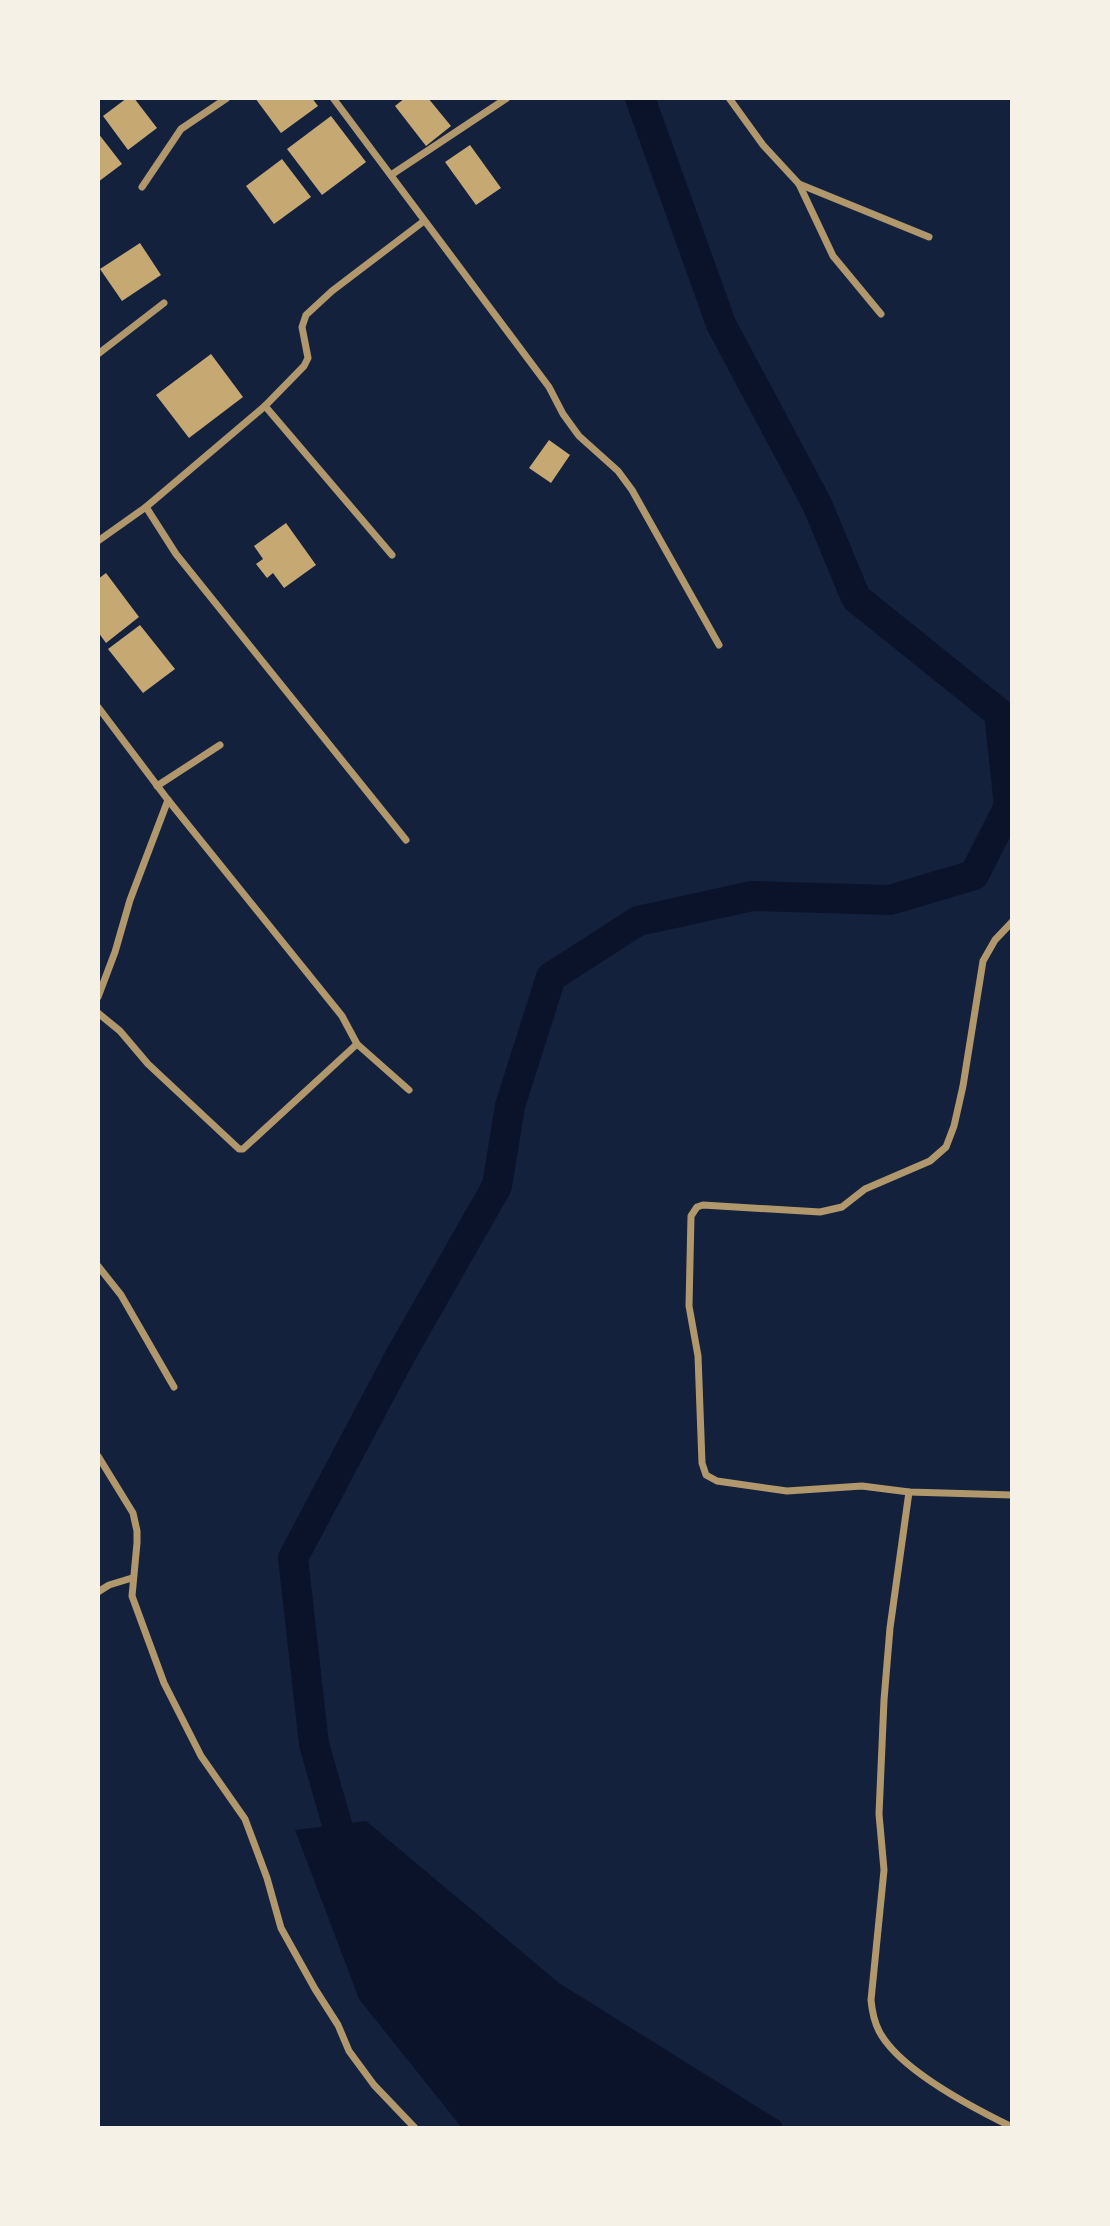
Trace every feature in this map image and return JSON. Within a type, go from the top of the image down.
[{"type":"street","points":[[142,187],[181,129],[227,98]]},
{"type":"street","points":[[333,98],[549,387],[563,414],[579,436],[618,471],[719,645]]},
{"type":"street","points":[[391,175],[507,98]]},
{"type":"street","points":[[729,98],[763,145],[799,184],[833,256],[881,314]]},
{"type":"street","points":[[799,184],[929,237]]},
{"type":"street","points":[[98,541],[146,507],[265,406],[304,366],[308,358],[302,327],[306,315],[332,290],[424,220]]},
{"type":"street","points":[[98,354],[164,303]]},
{"type":"street","points":[[265,406],[392,555]]},
{"type":"street","points":[[146,507],[176,554],[407,840]]},
{"type":"street","points":[[98,707],[168,800],[342,1016],[357,1044],[409,1090]]},
{"type":"street","points":[[158,786],[220,745]]},
{"type":"street","points":[[98,997],[130,900],[168,800]]},
{"type":"street","points":[[1012,922],[995,940],[984,961],[963,1086],[946,1147],[930,1161],[865,1189],[842,1207],[820,1212],[703,1205],[697,1208],[691,1216],[689,1306],[698,1356],[702,1463],[705,1475],[718,1481],[787,1491],[862,1486],[909,1492],[1012,1495]]},
{"type":"street","points":[[98,1013],[120,1031],[148,1064],[239,1149],[243,1149],[357,1044]]},
{"type":"street","points":[[98,1266],[121,1294],[174,1387]]},
{"type":"street","points":[[98,1456],[132,1513],[137,1531],[132,1595],[164,1683],[201,1755],[246,1819],[281,1928],[338,2025],[349,2051],[374,2085],[415,2128]]},
{"type":"street","points":[[909,1492],[890,1628],[884,1700],[879,1814],[884,1870],[871,2000],[873,2019],[880,2034],[897,2054],[922,2075],[962,2101],[1012,2127]]},
{"type":"street","points":[[98,1592],[109,1585],[132,1578]]},
{"type":"water","points":[[366,1821],[559,1983],[780,2121],[784,2128],[462,2128],[359,1999],[295,1830]]},
{"type":"building","points":[[127,98],[134,98],[157,128],[128,150],[103,116]]},
{"type":"building","points":[[255,98],[312,98],[318,106],[281,133]]},
{"type":"building","points":[[405,98],[428,98],[451,126],[426,146],[395,106]]},
{"type":"building","points":[[331,116],[366,162],[322,195],[287,149]]},
{"type":"building","points":[[98,133],[122,164],[98,182]]},
{"type":"building","points":[[470,145],[501,188],[476,205],[445,162]]},
{"type":"building","points":[[282,159],[311,197],[274,224],[246,186]]},
{"type":"building","points":[[140,243],[161,275],[122,301],[100,269]]},
{"type":"building","points":[[211,354],[243,397],[189,438],[156,395]]},
{"type":"building","points":[[549,440],[570,455],[551,483],[529,468]]},
{"type":"building","points":[[286,523],[316,565],[284,588],[273,573],[267,578],[256,564],[263,559],[254,546]]},
{"type":"building","points":[[106,573],[139,617],[106,643],[98,632],[98,579]]},
{"type":"building","points":[[140,625],[175,669],[143,693],[108,649]]},
{"type":"waterway","points":[[348,1863],[314,1744],[293,1558],[400,1356],[497,1186],[510,1106],[551,977],[638,921],[752,896],[890,900],[974,875],[1009,806],[999,713],[856,598],[817,504],[721,324],[640,98]]}]
